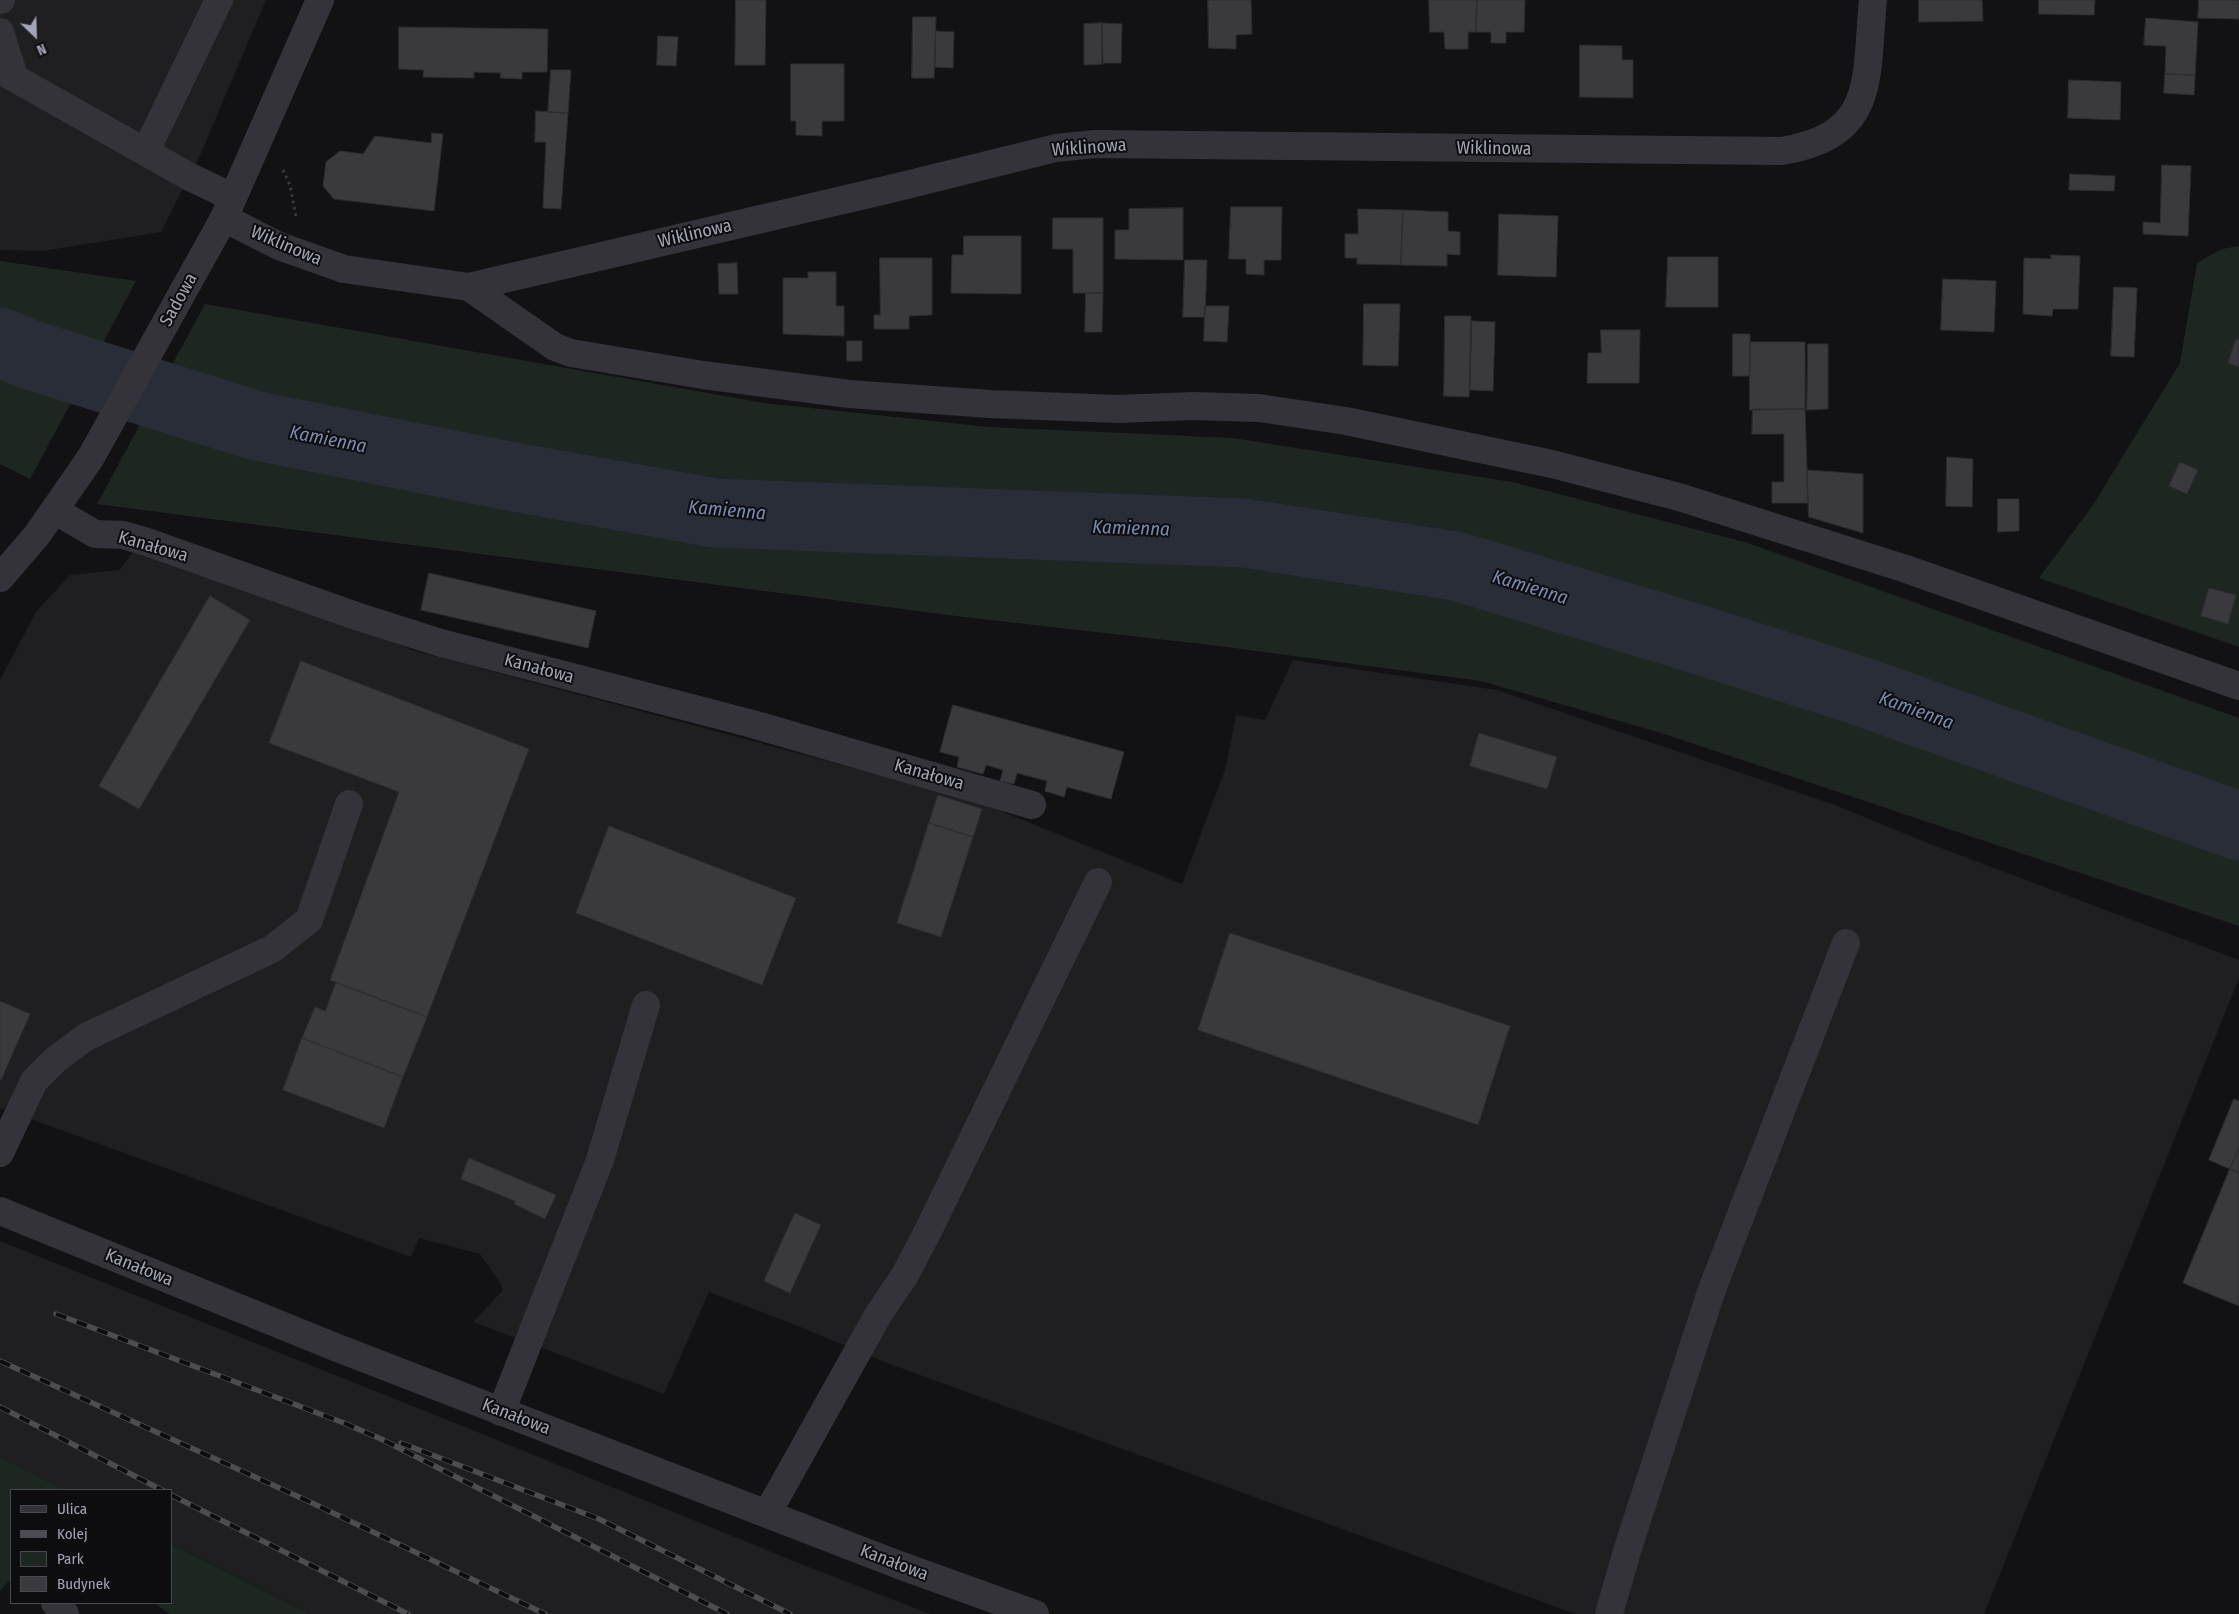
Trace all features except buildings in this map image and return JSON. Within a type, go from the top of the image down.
[{"type":"street","points":[[146,151],[219,0]]},
{"type":"street","name":"Sadowa","points":[[0,578],[37,535],[91,457],[228,208],[320,0]]},
{"type":"street","name":"Wiklinowa","points":[[7,73],[190,177],[279,246],[344,269],[469,286],[1072,146],[1095,144],[1742,152],[1782,152],[1797,149],[1832,136],[1846,124],[1857,110],[1865,82],[1873,0]]},
{"type":"street","points":[[0,32],[7,73]]},
{"type":"street","points":[[469,286],[555,347],[571,353],[703,376],[849,394],[990,404],[1118,409],[1193,406],[1259,408],[1346,421],[1552,464],[1679,497],[1906,569],[2239,686]]},
{"type":"street","name":"Kanałowa","points":[[59,505],[95,534],[123,535],[147,542],[356,616],[441,643],[749,723],[1032,805]]},
{"type":"street","points":[[0,1153],[34,1081],[55,1060],[86,1037],[272,948],[309,920],[349,804]]},
{"type":"street","points":[[767,1514],[878,1315],[905,1275],[1098,882]]},
{"type":"street","points":[[1609,1614],[1627,1551],[1711,1292],[1846,943]]},
{"type":"street","points":[[501,1412],[600,1160],[646,1005]]},
{"type":"street","name":"Kanałowa","points":[[0,1211],[501,1412],[900,1565],[1035,1614]]},
{"type":"street","points":[[55,1604],[66,1614]]},
{"type":"path","points":[[278,166],[283,170],[290,185],[296,222]]},
{"type":"shaded area","points":[[0,0],[266,0],[201,153],[161,232],[43,251],[0,250]]},
{"type":"shaded area","points":[[135,550],[395,642],[412,650],[973,800],[1182,884],[1225,770],[1236,715],[1265,720],[1293,660],[1497,690],[1835,805],[1925,842],[2239,960],[2239,978],[1984,1614],[1575,1614],[887,1363],[709,1292],[664,1394],[473,1322],[503,1290],[480,1254],[419,1238],[411,1257],[0,1108],[0,680],[36,612],[70,575],[119,570]]},
{"type":"shaded area","points":[[0,1241],[801,1564],[930,1614],[309,1614],[172,1545],[172,1489],[63,1489],[0,1457]]},
{"type":"green space","points":[[2239,246],[2239,647],[2039,578],[2093,505],[2180,363],[2197,263],[2222,249]]},
{"type":"green space","points":[[0,261],[136,281],[30,479],[0,464]]},
{"type":"green space","points":[[205,304],[764,403],[989,427],[1233,438],[1512,482],[1745,542],[2239,718],[2239,926],[1661,733],[1481,681],[1219,646],[964,617],[97,504]]},
{"type":"green space","points":[[0,1457],[63,1489],[10,1489],[10,1580],[0,1591]]},
{"type":"green space","points":[[172,1545],[309,1614],[169,1614],[156,1604],[172,1604]]},
{"type":"waterway","name":"Kamienna","points":[[0,342],[28,354],[257,426],[509,476],[715,513],[1244,533],[1456,566],[1860,691],[2239,826]]},
{"type":"railway","points":[[56,1314],[344,1423],[381,1439],[727,1614]]},
{"type":"railway","points":[[0,1361],[310,1502],[545,1614]]},
{"type":"railway","points":[[0,1407],[160,1489]]},
{"type":"railway","points":[[401,1443],[599,1519],[790,1614]]},
{"type":"railway","points":[[172,1496],[408,1614]]}]
